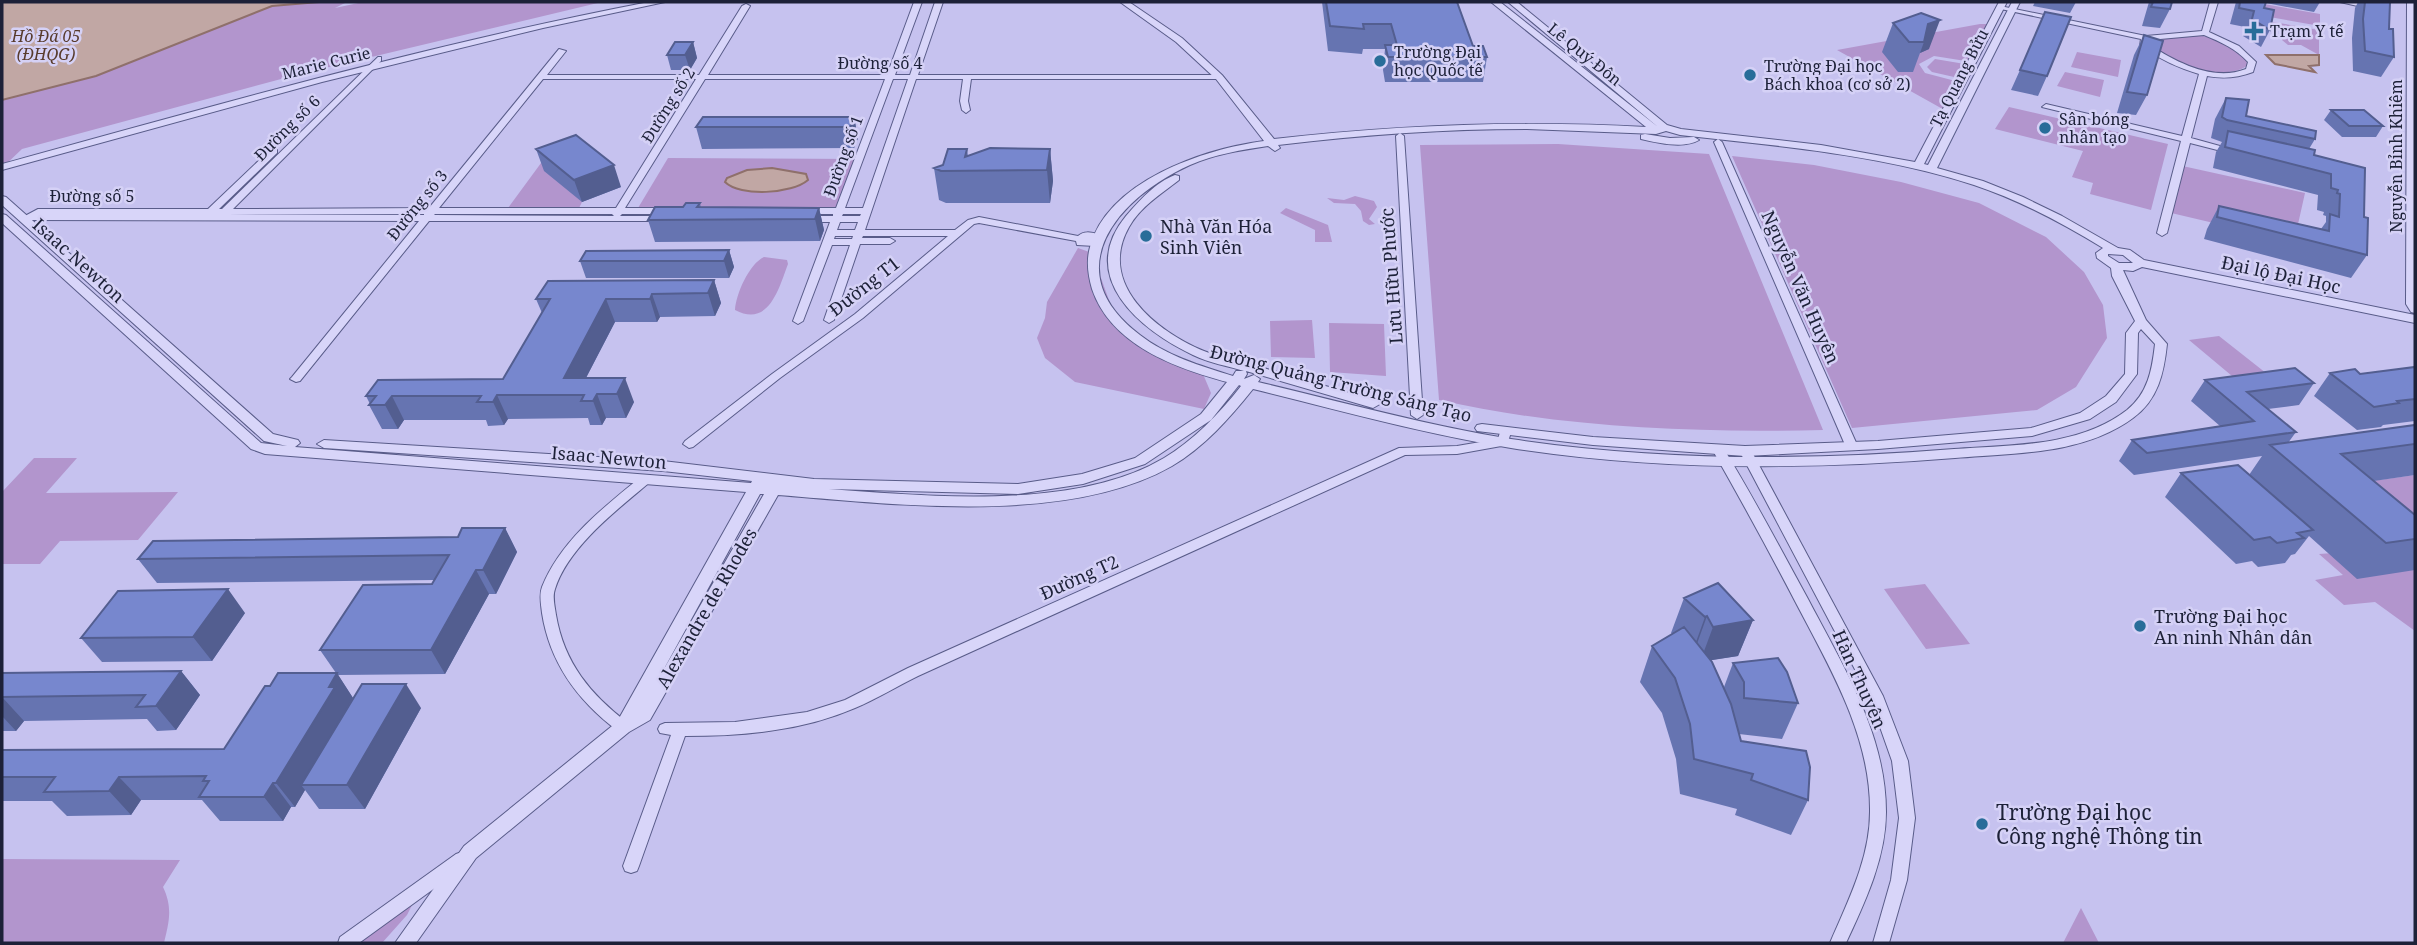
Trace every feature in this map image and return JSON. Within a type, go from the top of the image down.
[{"type":"street","name":"Marie Curie","points":[[2,166],[363,67],[631,2]]},
{"type":"street","name":"Marie Curie","points":[[363,67],[378,59],[617,7],[661,2]]},
{"type":"street","name":"Đường số 1","points":[[798,321],[918,2]]},
{"type":"street","points":[[830,320],[939,2]]},
{"type":"street","points":[[1124,2],[1153,20],[1219,77],[1272,146]]},
{"type":"street","name":"Lê Quý Đôn","points":[[1495,2],[1661,132]]},
{"type":"street","name":"Lê Quý Đôn","points":[[1512,2],[1661,132]]},
{"type":"street","points":[[2205,33],[2214,2]]},
{"type":"street","points":[[2344,2],[2379,9]]},
{"type":"street","name":"Nguyễn Bỉnh Khiêm","points":[[2411,2],[2412,304],[2415,309]]},
{"type":"street","name":"Đường số 2","points":[[617,215],[746,6]]},
{"type":"street","points":[[2000,7],[2144,41],[2188,69],[2203,74],[2242,74],[2252,66],[2247,56],[2235,46],[2205,33],[2144,41]]},
{"type":"street","name":"Tạ Quang Bửu","points":[[1918,166],[2000,7]]},
{"type":"street","name":"Tạ Quang Bửu","points":[[1931,169],[2012,9]]},
{"type":"street","points":[[1526,26],[1538,24]]},
{"type":"street","name":"Đường số 3","points":[[296,379],[562,51]]},
{"type":"street","name":"Đường số 6","points":[[214,215],[363,67]]},
{"type":"street","name":"Đường số 6","points":[[214,215],[363,67]]},
{"type":"street","points":[[1967,71],[1980,73]]},
{"type":"street","points":[[2162,233],[2203,74]]},
{"type":"street","points":[[966,110],[964,101],[967,77]]},
{"type":"street","name":"Đường số 4","points":[[541,78],[1219,77]]},
{"type":"street","points":[[2046,107],[2250,155]]},
{"type":"street","points":[[1096,240],[1120,208],[1170,171],[1216,152],[1441,125],[1524,125],[1661,132],[1850,160],[1960,186],[2039,216],[2108,251],[2131,254],[2140,263],[2133,268],[2116,266],[2103,258],[2108,251]]},
{"type":"street","points":[[1096,240],[1116,240],[1142,204],[1180,175],[1224,158],[1272,146],[1400,136],[1520,132],[1632,135],[1661,132]]},
{"type":"street","name":"Lưu Hữu Phước","points":[[1400,136],[1417,415]]},
{"type":"street","points":[[1680,136],[1775,142],[1931,169],[1975,182],[2025,202],[2108,251]]},
{"type":"street","name":"Nguyễn Văn Huyên","points":[[1717,142],[1852,447]]},
{"type":"street","name":"Isaac Newton","points":[[2,199],[269,439],[278,442],[663,466],[758,484]]},
{"type":"street","name":"Đường số 5","points":[[214,215],[38,212],[28,217],[672,215]]},
{"type":"street","points":[[796,215],[866,215]]},
{"type":"street","name":"Isaac Newton","points":[[2,217],[256,446],[265,450],[963,501],[1016,500],[1092,489],[1152,470],[1184,451],[1204,435],[1248,376]]},
{"type":"street","name":"Đường T1","points":[[690,443],[859,316],[964,226],[979,220],[1080,239],[1086,244],[1096,240]]},
{"type":"street","points":[[830,237],[954,237]]},
{"type":"street","name":"Đường Quảng Trường Sáng Tạo","points":[[1096,240],[1094,280],[1104,304],[1122,326],[1140,341],[1163,354],[1504,437]]},
{"type":"street","name":"Đường Quảng Trường Sáng Tạo","points":[[1116,240],[1114,276],[1126,303],[1137,316],[1174,343],[1248,376],[1393,419],[1624,456],[1721,456],[1814,463],[1991,450],[2060,441],[2103,430],[2131,414],[2155,387],[2161,344],[2141,321],[2118,276],[2116,266]]},
{"type":"street","name":"Đại lộ Đại Học","points":[[2140,263],[2415,319]]},
{"type":"street","name":"Đường Quảng Trường Sáng Tạo","points":[[1748,457],[2032,432],[2085,416],[2111,399],[2131,374],[2132,333],[2141,321]]},
{"type":"street","name":"Đường T2","points":[[631,866],[672,729],[744,728],[797,719],[849,705],[912,672],[1403,451],[1457,450],[1504,437]]},
{"type":"street","name":"Hàn Thuyên","points":[[1721,456],[1827,647],[1865,733],[1873,762],[1878,812],[1874,847],[1862,890],[1838,943]]},
{"type":"street","name":"Hàn Thuyên","points":[[1748,457],[1876,696],[1900,761],[1907,818],[1899,880],[1881,943]]},
{"type":"street","points":[[623,727],[587,698],[570,675],[555,645],[548,589],[571,551],[613,506],[663,466]]},
{"type":"street","name":"Alexandre de Rhodes","points":[[623,727],[758,484]]},
{"type":"street","name":"Alexandre de Rhodes","points":[[405,943],[470,852],[651,706],[776,486]]},
{"type":"street","points":[[346,943],[470,852]]},
{"type":"shaded area","points":[[347,2],[335,8],[363,2],[602,2],[296,75],[22,149],[2,168],[2,100],[96,76],[272,6]]},
{"type":"shaded area","points":[[2264,4],[2320,14],[2320,26],[2264,16]]},
{"type":"shaded area","points":[[2262,20],[2319,30],[2319,55],[2301,45],[2288,45],[2282,40],[2283,26]]},
{"type":"shaded area","points":[[1980,24],[1993,24],[1972,62],[1934,56],[1919,64],[1925,73],[1963,83],[1948,112],[1837,50]]},
{"type":"shaded area","points":[[2189,34],[2231,45],[2244,57],[2248,65],[2228,72],[2190,68],[2160,52],[2152,37]]},
{"type":"shaded area","points":[[2077,52],[2121,60],[2118,77],[2071,67]]},
{"type":"shaded area","points":[[1935,59],[1971,65],[1963,79],[1932,72],[1927,67]]},
{"type":"shaded area","points":[[2065,72],[2104,80],[2100,97],[2057,86]]},
{"type":"shaded area","points":[[2009,107],[2168,144],[2151,210],[2090,194],[2093,183],[2072,177],[2083,151],[1995,129]]},
{"type":"shaded area","points":[[555,144],[588,144],[583,157],[582,202],[579,208],[508,208]]},
{"type":"shaded area","points":[[1558,144],[1709,154],[1823,430],[1726,431],[1630,427],[1533,417],[1439,400],[1420,145]]},
{"type":"shaded area","points":[[1732,156],[1814,165],[1901,182],[1979,203],[2046,237],[2084,272],[2103,305],[2107,338],[2076,387],[2037,410],[1852,428]]},
{"type":"shaded area","points":[[668,158],[860,159],[839,207],[638,208]]},
{"type":"shaded area","points":[[2178,165],[2305,193],[2294,242],[2167,212]]},
{"type":"shaded area","points":[[1355,196],[1374,201],[1377,207],[1369,219],[1375,224],[1369,225],[1363,221],[1361,211],[1355,204],[1334,203],[1327,198],[1344,200]]},
{"type":"shaded area","points":[[1286,208],[1328,225],[1332,242],[1315,242],[1315,230],[1280,213]]},
{"type":"shaded area","points":[[1078,248],[1092,253],[1114,314],[1144,342],[1203,374],[1211,393],[1204,409],[1075,382],[1045,358],[1037,338],[1045,318],[1047,302]]},
{"type":"shaded area","points":[[764,257],[787,260],[788,264],[776,294],[764,310],[756,314],[735,310],[744,280],[753,266]]},
{"type":"shaded area","points":[[1312,320],[1315,358],[1271,357],[1270,321]]},
{"type":"shaded area","points":[[1329,323],[1384,324],[1386,376],[1330,372]]},
{"type":"shaded area","points":[[2219,336],[2271,377],[2238,381],[2189,340]]},
{"type":"shaded area","points":[[34,458],[77,458],[46,493],[178,492],[138,540],[60,541],[40,564],[2,564],[2,492]]},
{"type":"shaded area","points":[[2415,475],[2415,551],[2391,555],[2314,489]]},
{"type":"shaded area","points":[[2348,552],[2415,558],[2415,631],[2375,602],[2344,605],[2315,580],[2343,575],[2319,554]]},
{"type":"shaded area","points":[[1925,584],[1970,644],[1926,649],[1884,589]]},
{"type":"shaded area","points":[[2,859],[180,860],[163,887],[169,908],[164,943],[2,943]]},
{"type":"shaded area","points":[[414,901],[407,915],[382,943],[355,943]]},
{"type":"shaded area","points":[[2081,908],[2099,943],[2063,943]]},
{"type":"water","name":"Hồ Đá 05 (ĐHQG)","points":[[2,2],[319,2],[272,6],[96,76],[2,100]]},
{"type":"water","points":[[2266,55],[2319,55],[2319,65],[2309,66],[2315,72],[2275,64]]},
{"type":"water","points":[[772,168],[806,174],[808,180],[790,188],[766,192],[742,190],[725,182],[727,178],[747,170]]},
{"type":"building","points":[[1326,2],[1457,2],[1473,46],[1483,46],[1487,57],[1388,57],[1385,45],[1397,45],[1391,24],[1363,24],[1364,29],[1330,26]]},
{"type":"building","points":[[2153,2],[2172,2],[2170,9],[2151,7]]},
{"type":"building","points":[[2240,2],[2266,2],[2264,8],[2274,10],[2270,30],[2252,19],[2254,11],[2239,8]]},
{"type":"building","points":[[2365,2],[2390,2],[2389,29],[2393,29],[2394,57],[2365,51]]},
{"type":"building","points":[[2045,12],[2071,17],[2047,76],[2020,70]]},
{"type":"building","points":[[1921,13],[1940,20],[1928,24],[1924,42],[1909,42],[1893,23]]},
{"type":"building","points":[[2144,35],[2163,41],[2147,95],[2127,92]]},
{"type":"building","points":[[675,42],[693,42],[685,55],[667,55]]},
{"type":"building","points":[[2226,98],[2249,100],[2246,116],[2316,131],[2315,139],[2227,120],[2222,117]]},
{"type":"building","points":[[2331,110],[2364,110],[2383,126],[2349,126]]},
{"type":"building","points":[[703,117],[854,117],[850,127],[696,127]]},
{"type":"building","points":[[2228,131],[2315,150],[2314,155],[2365,168],[2364,217],[2368,218],[2367,255],[2217,217],[2219,206],[2329,231],[2330,214],[2339,217],[2340,194],[2337,193],[2338,190],[2331,188],[2331,174],[2225,147]]},
{"type":"building","points":[[576,135],[614,165],[574,180],[536,149]]},
{"type":"building","points":[[990,148],[1050,149],[1047,170],[941,171],[934,168],[943,165],[948,149],[967,149],[965,157]]},
{"type":"building","points":[[686,203],[700,203],[697,207],[819,208],[815,219],[648,220],[655,207],[683,207]]},
{"type":"building","points":[[729,250],[724,261],[580,261],[586,251]]},
{"type":"building","points":[[714,280],[708,293],[652,294],[650,299],[606,299],[564,378],[625,378],[617,394],[597,394],[593,401],[581,401],[584,395],[497,395],[493,402],[477,402],[481,396],[392,396],[385,405],[369,405],[376,396],[366,396],[378,380],[503,379],[550,299],[536,299],[548,281]]},
{"type":"building","points":[[2415,367],[2415,399],[2374,407],[2330,373],[2355,369],[2360,374]]},
{"type":"building","points":[[2295,368],[2314,383],[2247,392],[2296,432],[2147,453],[2132,440],[2254,421],[2205,380]]},
{"type":"building","points":[[2415,425],[2415,444],[2341,454],[2415,515],[2415,539],[2386,543],[2270,445]]},
{"type":"building","points":[[2238,465],[2313,530],[2297,533],[2304,538],[2277,543],[2270,537],[2254,540],[2181,473]]},
{"type":"building","points":[[462,528],[505,528],[483,570],[476,570],[431,650],[320,650],[363,585],[432,584],[449,555],[138,559],[153,541],[458,537]]},
{"type":"building","points":[[1718,583],[1753,620],[1713,627],[1707,616],[1684,598]]},
{"type":"building","points":[[228,589],[193,637],[81,638],[118,591]]},
{"type":"building","points":[[1684,627],[1712,662],[1731,704],[1741,741],[1806,751],[1810,767],[1808,800],[1751,780],[1753,774],[1694,759],[1690,724],[1675,678],[1652,646]]},
{"type":"building","points":[[1778,658],[1787,672],[1798,703],[1744,698],[1744,682],[1733,663]]},
{"type":"building","points":[[181,671],[156,706],[136,707],[145,695],[2,697],[2,673]]},
{"type":"building","points":[[278,673],[337,673],[329,687],[335,687],[276,783],[273,783],[264,797],[199,797],[209,781],[203,781],[206,776],[119,777],[109,791],[44,792],[55,777],[2,777],[2,750],[224,749],[265,686],[270,686]]},
{"type":"building","points":[[362,684],[406,684],[347,785],[301,785]]},
{"type":"place","name":"Trạm Y tế","points":[[2254,31]]},
{"type":"place","name":"Trường Đại học Quốc tế","points":[[1380,61]]},
{"type":"place","name":"Trường Đại học Bách khoa (cơ sở 2)","points":[[1750,75]]},
{"type":"place","name":"Sân bóng nhân tạo","points":[[2045,128]]},
{"type":"place","name":"Nhà Văn Hóa Sinh Viên","points":[[1146,236]]},
{"type":"place","name":"Trường Đại học An ninh Nhân dân","points":[[2140,626]]},
{"type":"place","name":"Trường Đại học Công nghệ Thông tin","points":[[1982,824]]}]
